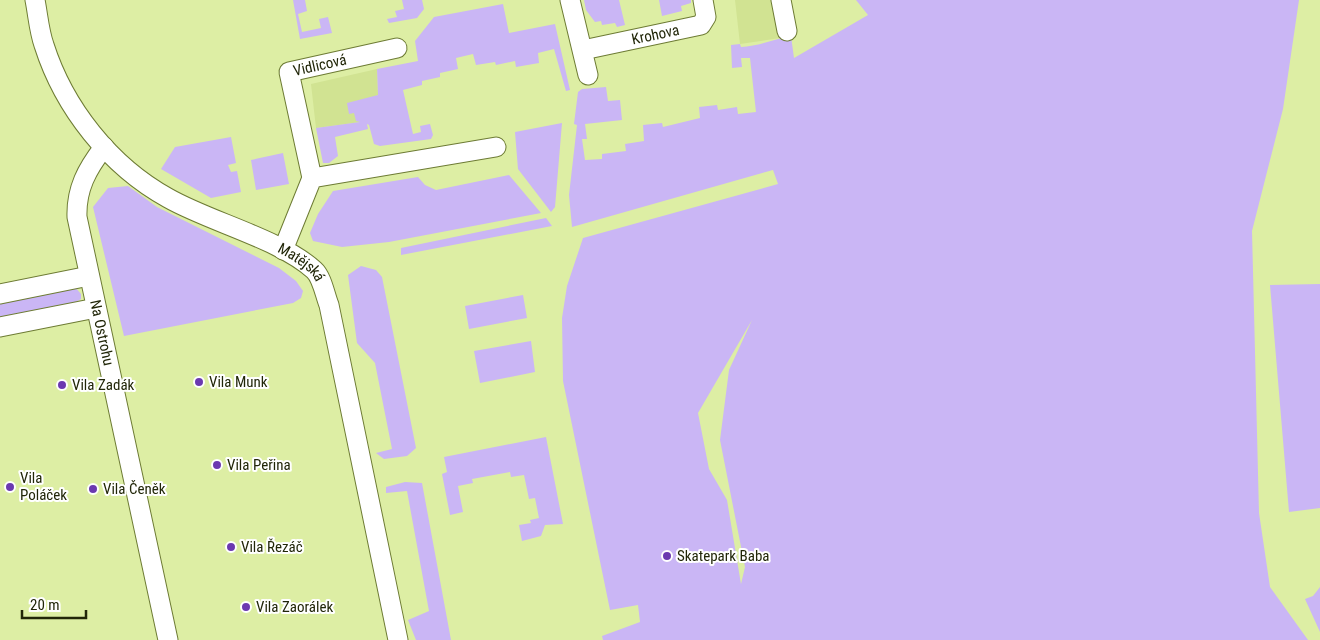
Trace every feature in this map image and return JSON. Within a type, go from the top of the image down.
[{"type":"street","name":"Matějská","points":[[35,0],[43,44],[61,86],[75,112],[104,147],[140,179],[168,198],[283,250],[316,271],[329,305],[398,640]]},
{"type":"street","points":[[570,0],[588,75]]},
{"type":"street","name":"Krohova","points":[[583,50],[702,24],[706,17],[703,0]]},
{"type":"street","points":[[781,0],[787,31]]},
{"type":"street","name":"Vidlicová","points":[[312,178],[289,72],[397,48]]},
{"type":"street","name":"Na Ostrohu","points":[[104,147],[85,173],[76,206],[89,276],[168,640]]},
{"type":"street","points":[[283,250],[312,178],[496,147]]},
{"type":"street","points":[[0,294],[89,276]]},
{"type":"street","points":[[0,327],[96,308]]},
{"type":"shaded area","points":[[293,0],[305,0],[307,11],[298,14],[302,32],[321,28],[319,19],[328,17],[332,33],[300,39]]},
{"type":"shaded area","points":[[402,0],[422,0],[424,9],[417,18],[389,23],[387,19],[397,17],[395,11],[404,9]]},
{"type":"shaded area","points":[[584,0],[619,0],[625,25],[617,27],[615,23],[602,25],[601,21],[595,22],[586,10]]},
{"type":"shaded area","points":[[659,0],[691,0],[691,3],[681,6],[682,11],[662,16]]},
{"type":"shaded area","points":[[735,0],[774,0],[780,38],[740,44]]},
{"type":"shaded area","points":[[856,0],[1299,0],[1283,109],[1252,231],[1259,513],[1270,587],[1308,640],[603,640],[602,636],[640,622],[638,605],[610,610],[563,381],[562,318],[567,286],[583,238],[778,184],[773,170],[572,227],[569,195],[577,125],[574,124],[578,92],[582,89],[606,87],[608,101],[620,100],[622,120],[585,124],[587,139],[582,139],[585,160],[602,159],[602,154],[626,151],[625,144],[644,141],[643,125],[662,123],[663,127],[700,118],[699,107],[717,105],[718,110],[737,107],[738,114],[756,112],[750,58],[741,58],[742,67],[732,68],[731,45],[740,44],[741,47],[748,46],[791,36],[794,58],[868,15]],"holes":[[[752,320],[729,370],[720,440],[745,567],[741,584],[727,500],[709,469],[698,413]]]},
{"type":"shaded area","points":[[503,4],[509,33],[555,24],[570,90],[566,91],[554,49],[538,53],[539,63],[516,67],[515,61],[496,65],[495,62],[476,65],[473,54],[456,58],[458,69],[440,73],[440,77],[422,81],[422,85],[403,90],[413,134],[421,132],[420,126],[430,124],[433,135],[431,139],[380,146],[374,144],[369,125],[367,124],[368,129],[335,137],[338,156],[329,163],[323,163],[316,128],[360,122],[356,121],[354,113],[349,114],[347,103],[378,95],[377,69],[418,61],[415,41],[434,17]]},
{"type":"shaded area","points":[[377,69],[378,95],[374,98],[361,122],[316,128],[311,84]]},
{"type":"shaded area","points":[[562,123],[555,207],[551,212],[518,169],[515,132]]},
{"type":"shaded area","points":[[231,137],[236,163],[228,165],[231,172],[237,171],[241,192],[211,198],[161,169],[175,147]]},
{"type":"shaded area","points":[[283,153],[289,184],[256,190],[251,160]]},
{"type":"shaded area","points":[[509,175],[541,213],[389,242],[342,247],[313,241],[310,233],[318,214],[333,191],[418,177],[425,185],[436,190]]},
{"type":"shaded area","points":[[128,186],[157,207],[279,268],[296,281],[303,291],[301,298],[293,303],[124,336],[93,207],[108,188]]},
{"type":"shaded area","points":[[546,218],[552,226],[401,255],[401,248]]},
{"type":"shaded area","points":[[361,266],[376,270],[382,277],[416,448],[407,456],[384,459],[376,453],[392,449],[375,363],[357,343],[348,275]]},
{"type":"shaded area","points":[[1320,284],[1320,508],[1289,512],[1270,285]]},
{"type":"shaded area","points":[[75,287],[81,294],[81,299],[74,303],[0,318],[0,302]]},
{"type":"shaded area","points":[[523,295],[527,318],[469,329],[465,306]]},
{"type":"shaded area","points":[[531,341],[535,372],[480,383],[474,351]]},
{"type":"shaded area","points":[[546,437],[563,524],[545,525],[541,536],[522,541],[519,525],[531,523],[530,520],[539,518],[535,498],[529,499],[524,475],[511,477],[510,472],[472,479],[473,483],[458,486],[463,512],[450,515],[442,474],[447,472],[444,457]]},
{"type":"shaded area","points":[[405,482],[422,483],[451,640],[416,640],[408,620],[429,611],[407,491],[386,493],[386,487]]},
{"type":"shaded area","points":[[1320,587],[1320,632],[1305,599],[1313,596]]},
{"type":"place","name":"Vila Munk","points":[[199,382]]},
{"type":"place","name":"Vila Zadák","points":[[62,385]]},
{"type":"place","name":"Vila Peřina","points":[[217,465]]},
{"type":"place","name":"Vila Poláček","points":[[10,487]]},
{"type":"place","name":"Vila Čeněk","points":[[93,489]]},
{"type":"place","name":"Vila Řezáč","points":[[231,547]]},
{"type":"place","name":"Skatepark Baba","points":[[667,556]]},
{"type":"place","name":"Vila Zaorálek","points":[[246,607]]}]
